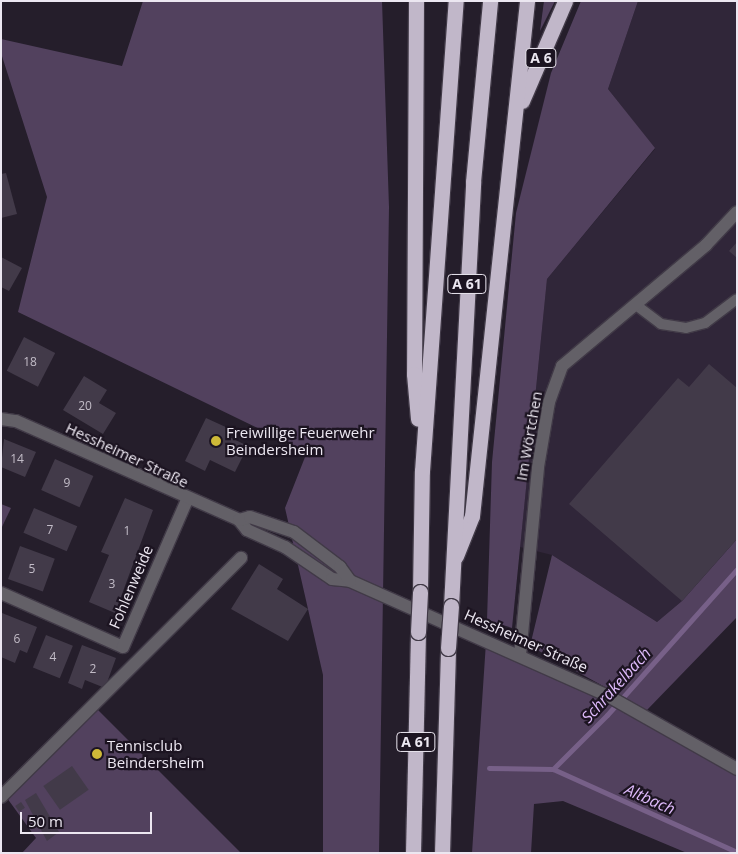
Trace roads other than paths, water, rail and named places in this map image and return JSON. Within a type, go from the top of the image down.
[{"type":"highway","name":"A 61","points":[[411,1],[415,22]]},
{"type":"highway","name":"A 61","points":[[416,1],[414,374],[422,470]]},
{"type":"highway","name":"A 61","points":[[413,853],[422,470],[456,1]]},
{"type":"highway","name":"A 61","points":[[442,853],[448,648],[473,182],[490,1]]},
{"type":"highway","points":[[452,568],[472,516],[528,1]]},
{"type":"highway","name":"A 6","points":[[516,114],[565,1]]},
{"type":"street","name":"Im Wörtchen","points":[[520,655],[549,402],[562,366],[636,305],[737,212]]},
{"type":"street","name":"Hessheimer Straße","points":[[1,419],[16,421],[187,500],[239,520],[248,530],[285,547],[332,579],[350,581],[520,655],[608,696],[737,769]]},
{"type":"street","name":"Fohlenweide","points":[[1,593],[123,647],[187,500]]},
{"type":"street","name":"Hessheimer Straße","points":[[239,520],[250,517],[294,532],[340,567],[350,581]]},
{"type":"street","points":[[1,797],[241,558]]},
{"type":"street","points":[[129,634],[142,655]]},
{"type":"lane","points":[[636,305],[661,324],[686,328],[705,323],[736,300]]},
{"type":"waterway","name":"Schrakelbach","points":[[489,768],[553,769],[607,715],[737,569]]},
{"type":"waterway","name":"Altbach","points":[[553,769],[737,852]]},
{"type":"place","name":"Freiwillige Feuerwehr Beindersheim","points":[[216,441]]},
{"type":"place","name":"Tennisclub Beindersheim","points":[[97,754]]}]
